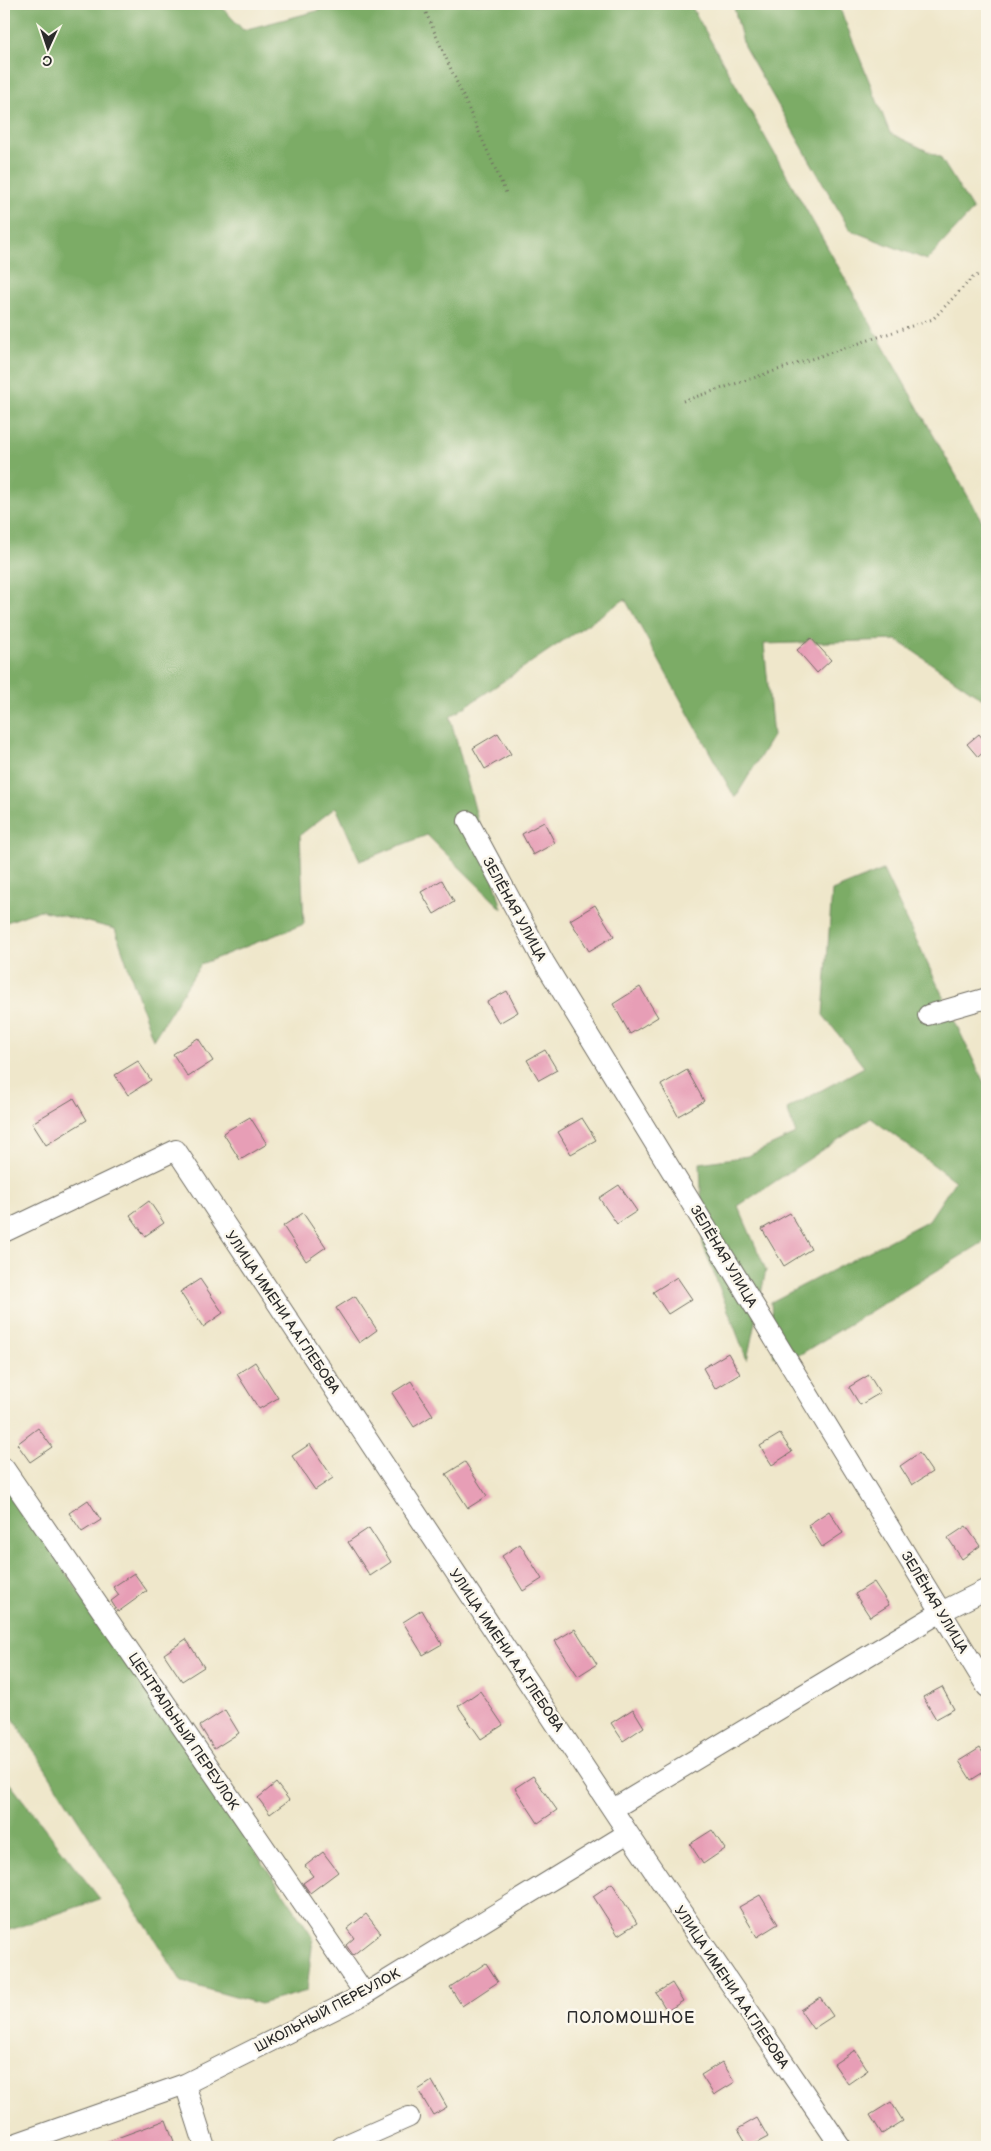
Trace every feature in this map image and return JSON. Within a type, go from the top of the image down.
[{"type":"street","name":"ЗЕЛЁНАЯ УЛИЦА","points":[[468,821],[544,962],[987,1687]]},
{"type":"street","points":[[928,1015],[987,998]]},
{"type":"street","name":"УЛИЦА ИМЕНИ А.А.ГЛЕБОВА","points":[[4,1232],[176,1150],[628,1833],[841,2147]]},
{"type":"street","name":"ЦЕНТРАЛЬНЫЙ ПЕРЕУЛОК","points":[[4,1468],[365,1994]]},
{"type":"street","points":[[613,1809],[941,1612],[987,1589]]},
{"type":"street","name":"ШКОЛЬНЫЙ ПЕРЕУЛОК","points":[[6,2147],[185,2084],[365,1994],[628,1833]]},
{"type":"street","points":[[185,2084],[205,2147]]},
{"type":"street","points":[[341,2147],[409,2117]]},
{"type":"path","points":[[422,4],[506,193]]},
{"type":"path","points":[[683,401],[934,319],[973,277],[987,272]]},
{"type":"green space","points":[[4,4],[219,4],[243,30],[344,4],[690,4],[987,530],[987,702],[897,640],[764,644],[773,736],[735,798],[625,599],[450,717],[502,909],[427,835],[360,861],[336,807],[300,835],[304,924],[201,964],[153,1040],[115,929],[40,910],[4,923]]},
{"type":"green space","points":[[733,4],[838,4],[890,133],[940,157],[973,210],[927,260],[850,230],[744,46]]},
{"type":"green space","points":[[883,870],[987,1089],[987,1240],[799,1355],[774,1357],[771,1302],[929,1220],[955,1181],[871,1118],[738,1206],[766,1270],[747,1360],[703,1245],[700,1163],[748,1156],[796,1134],[787,1109],[864,1067],[823,1015],[832,891]]},
{"type":"green space","points":[[4,1481],[313,1937],[307,1991],[260,2004],[182,1982],[4,1704]]},
{"type":"green space","points":[[4,1776],[100,1899],[4,1932]]},
{"type":"building","points":[[811,638],[831,660],[817,673],[797,650]]},
{"type":"building","points":[[498,733],[511,754],[485,769],[473,748]]},
{"type":"building","points":[[979,734],[987,744],[987,749],[978,757],[967,744]]},
{"type":"building","points":[[544,822],[555,843],[533,855],[522,834]]},
{"type":"building","points":[[442,880],[454,902],[434,914],[421,892]]},
{"type":"building","points":[[595,905],[614,936],[589,951],[570,920]]},
{"type":"building","points":[[640,987],[658,1017],[630,1034],[613,1004]]},
{"type":"building","points":[[507,991],[518,1012],[499,1023],[487,1002]]},
{"type":"building","points":[[198,1038],[213,1061],[188,1077],[173,1054]]},
{"type":"building","points":[[545,1050],[557,1070],[539,1080],[527,1060]]},
{"type":"building","points":[[138,1061],[151,1080],[128,1095],[115,1075]]},
{"type":"building","points":[[687,1070],[704,1101],[678,1116],[661,1085]]},
{"type":"building","points":[[74,1098],[87,1120],[46,1145],[32,1123]]},
{"type":"building","points":[[250,1117],[267,1144],[240,1160],[223,1133]]},
{"type":"building","points":[[582,1118],[596,1140],[571,1154],[558,1132]]},
{"type":"building","points":[[619,1185],[637,1211],[617,1224],[599,1198]]},
{"type":"building","points":[[149,1201],[164,1223],[145,1236],[130,1215]]},
{"type":"building","points":[[303,1213],[326,1247],[306,1261],[283,1226]]},
{"type":"building","points":[[790,1213],[811,1249],[784,1266],[762,1229]]},
{"type":"building","points":[[677,1277],[692,1299],[668,1314],[653,1292]]},
{"type":"building","points":[[200,1279],[223,1313],[203,1327],[180,1292]]},
{"type":"building","points":[[355,1296],[377,1330],[359,1343],[336,1308]]},
{"type":"building","points":[[728,1353],[740,1374],[715,1389],[703,1368]]},
{"type":"building","points":[[255,1362],[278,1398],[259,1409],[237,1374]]},
{"type":"building","points":[[869,1375],[880,1393],[860,1405],[849,1387]]},
{"type":"building","points":[[411,1381],[433,1415],[414,1427],[392,1393]]},
{"type":"building","points":[[38,1428],[52,1447],[30,1462],[17,1444]]},
{"type":"building","points":[[780,1434],[792,1452],[772,1465],[760,1446]]},
{"type":"building","points":[[310,1444],[333,1478],[315,1490],[292,1456]]},
{"type":"building","points":[[919,1453],[932,1472],[912,1485],[900,1466]]},
{"type":"building","points":[[465,1462],[487,1496],[468,1508],[446,1474]]},
{"type":"building","points":[[88,1500],[101,1520],[82,1532],[69,1513]]},
{"type":"building","points":[[829,1511],[843,1533],[822,1547],[808,1525]]},
{"type":"building","points":[[966,1526],[980,1546],[962,1559],[948,1538]]},
{"type":"building","points":[[369,1528],[391,1562],[370,1576],[348,1542]]},
{"type":"building","points":[[520,1544],[542,1579],[523,1591],[502,1556]]},
{"type":"building","points":[[134,1573],[147,1591],[118,1612],[111,1601],[119,1595],[113,1587]]},
{"type":"building","points":[[874,1582],[889,1605],[870,1617],[855,1594]]},
{"type":"building","points":[[422,1610],[442,1644],[423,1655],[403,1622]]},
{"type":"building","points":[[575,1629],[597,1664],[578,1676],[555,1641]]},
{"type":"building","points":[[186,1639],[204,1667],[182,1681],[164,1654]]},
{"type":"building","points":[[942,1687],[954,1709],[936,1719],[923,1697]]},
{"type":"building","points":[[480,1691],[503,1725],[481,1739],[458,1706]]},
{"type":"building","points":[[633,1709],[644,1727],[623,1741],[611,1723]]},
{"type":"building","points":[[225,1710],[239,1733],[214,1749],[200,1726]]},
{"type":"building","points":[[980,1748],[987,1760],[987,1770],[971,1780],[959,1761]]},
{"type":"building","points":[[533,1776],[557,1810],[538,1823],[515,1788]]},
{"type":"building","points":[[276,1783],[289,1800],[270,1814],[258,1798]]},
{"type":"building","points":[[712,1830],[725,1849],[703,1864],[690,1844]]},
{"type":"building","points":[[323,1852],[338,1872],[310,1893],[303,1883],[313,1876],[305,1866]]},
{"type":"building","points":[[612,1883],[637,1923],[618,1935],[593,1896]]},
{"type":"building","points":[[760,1895],[778,1924],[757,1937],[739,1907]]},
{"type":"building","points":[[366,1914],[381,1933],[353,1955],[346,1945],[354,1938],[347,1929]]},
{"type":"building","points":[[486,1963],[498,1982],[462,2006],[450,1987]]},
{"type":"building","points":[[672,1983],[683,2001],[667,2011],[656,1993]]},
{"type":"building","points":[[820,1997],[833,2016],[813,2029],[800,2010]]},
{"type":"building","points":[[855,2050],[868,2070],[848,2084],[834,2064]]},
{"type":"building","points":[[722,2062],[735,2082],[714,2095],[701,2075]]},
{"type":"building","points":[[432,2081],[447,2107],[433,2115],[418,2090]]},
{"type":"building","points":[[891,2102],[903,2121],[882,2134],[870,2115]]},
{"type":"building","points":[[757,2118],[768,2137],[749,2147],[738,2129]]},
{"type":"building","points":[[166,2120],[176,2147],[95,2147],[95,2146]]},
{"type":"district","name":"ПОЛОМОШНОЕ","points":[[631,2017]]}]
